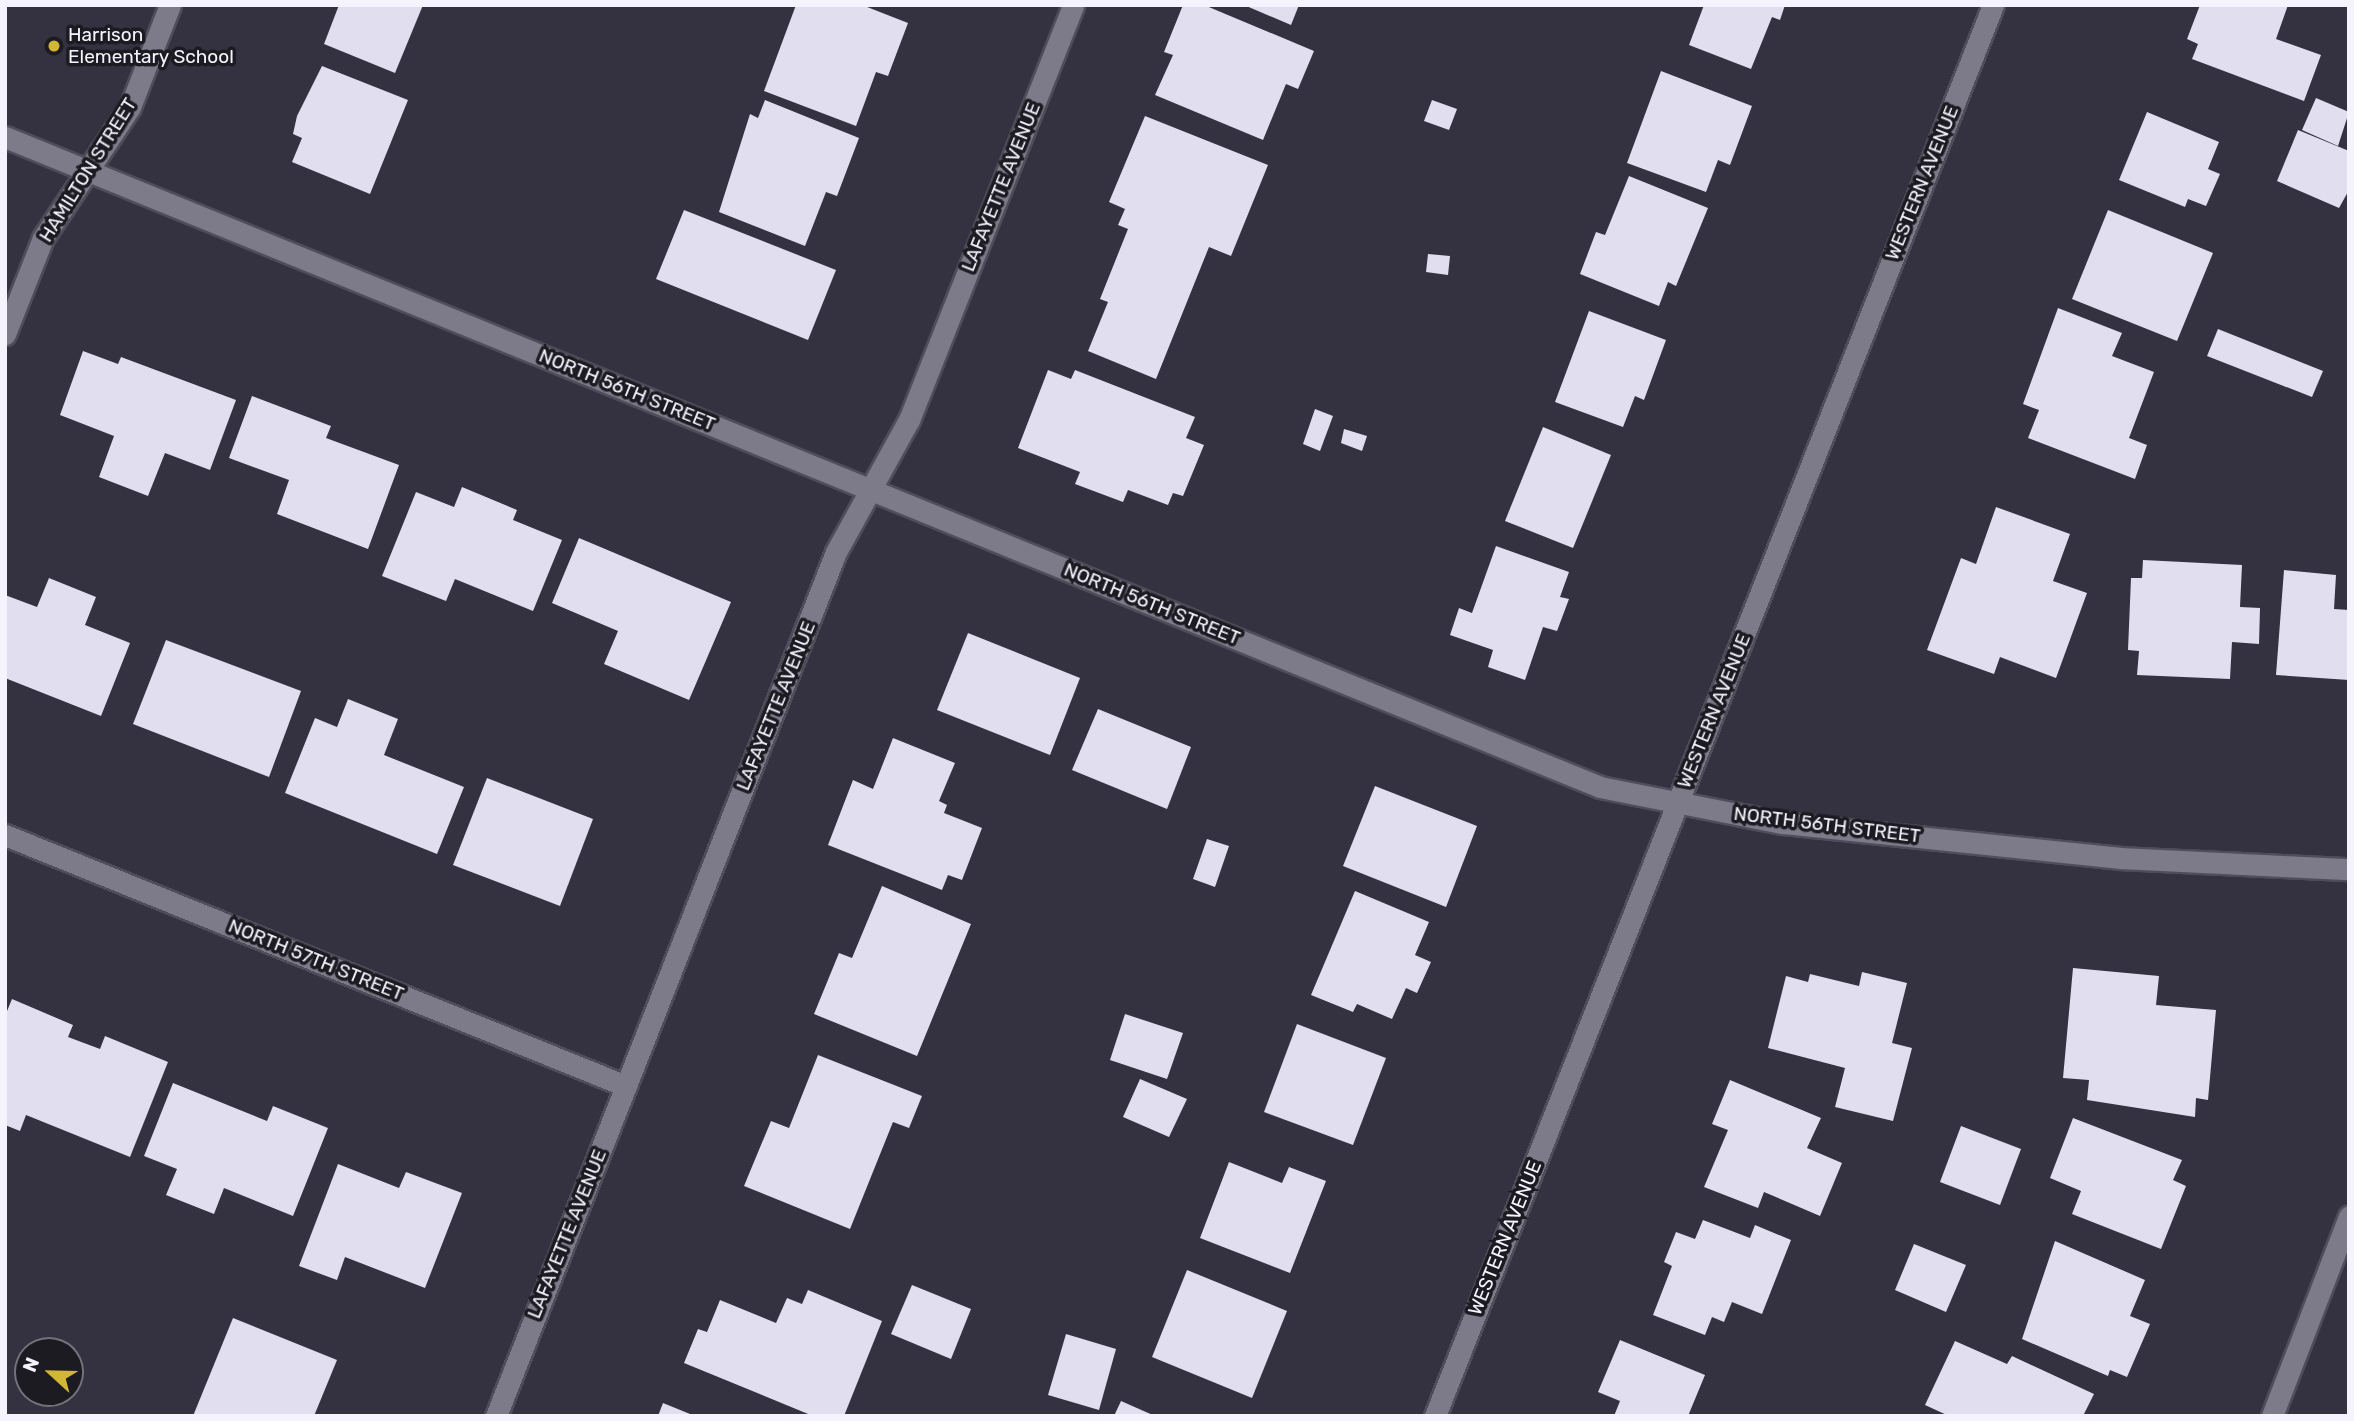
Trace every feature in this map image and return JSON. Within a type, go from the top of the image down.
[{"type":"street","name":"HAMILTON STREET","points":[[5,334],[43,238],[130,107],[170,5]]},
{"type":"street","name":"LAFAYETTE AVENUE","points":[[496,1416],[836,552],[909,420],[1073,5]]},
{"type":"street","name":"WESTERN AVENUE","points":[[1434,1416],[1993,5]]},
{"type":"street","name":"NORTH 56TH STREET","points":[[5,136],[1600,786],[1782,823],[2120,858],[2349,869]]},
{"type":"street","name":"NORTH 57TH STREET","points":[[5,835],[626,1086]]},
{"type":"street","points":[[2272,1416],[2349,1216]]},
{"type":"building","points":[[339,5],[423,5],[395,73],[324,44]]},
{"type":"building","points":[[796,5],[862,5],[908,23],[888,76],[876,72],[856,126],[764,91]]},
{"type":"building","points":[[1183,5],[1204,5],[1314,51],[1298,89],[1286,84],[1263,140],[1155,95],[1173,55],[1164,52]]},
{"type":"building","points":[[1244,5],[1299,5],[1291,25]]},
{"type":"building","points":[[1704,5],[1785,5],[1780,20],[1772,17],[1751,69],[1689,45]]},
{"type":"building","points":[[2200,5],[2288,5],[2276,39],[2321,55],[2304,101],[2192,59],[2198,44],[2187,39]]},
{"type":"building","points":[[322,66],[408,100],[370,194],[292,162],[302,138],[293,134],[297,116]]},
{"type":"building","points":[[1661,71],[1752,106],[1730,165],[1718,160],[1706,192],[1627,163]]},
{"type":"building","points":[[2316,98],[2349,112],[2338,146],[2302,130]]},
{"type":"building","points":[[765,100],[859,138],[837,196],[826,192],[805,246],[719,212],[750,114],[758,118]]},
{"type":"building","points":[[1432,100],[1457,109],[1449,130],[1424,121]]},
{"type":"building","points":[[2147,112],[2219,142],[2208,169],[2220,174],[2206,206],[2188,199],[2185,207],[2119,180]]},
{"type":"building","points":[[1145,116],[1268,165],[1231,256],[1209,247],[1156,379],[1088,351],[1108,302],[1100,299],[1128,229],[1118,225],[1125,209],[1109,202]]},
{"type":"building","points":[[2298,130],[2349,151],[2349,190],[2339,208],[2277,181]]},
{"type":"building","points":[[1629,176],[1708,208],[1676,286],[1668,282],[1659,306],[1580,274],[1596,232],[1605,235]]},
{"type":"building","points":[[684,210],[836,270],[808,340],[656,279]]},
{"type":"building","points":[[2108,210],[2213,253],[2177,341],[2072,299]]},
{"type":"building","points":[[1428,254],[1450,256],[1448,275],[1426,272]]},
{"type":"building","points":[[2058,308],[2122,333],[2112,356],[2154,372],[2129,438],[2147,445],[2135,479],[2028,438],[2039,410],[2023,404]]},
{"type":"building","points":[[1589,311],[1666,340],[1644,400],[1635,396],[1623,427],[1555,402]]},
{"type":"building","points":[[2218,329],[2323,371],[2312,397],[2207,356]]},
{"type":"building","points":[[83,351],[118,364],[121,357],[236,400],[210,470],[165,453],[148,496],[99,477],[114,436],[60,415]]},
{"type":"building","points":[[1048,370],[1071,379],[1075,370],[1195,417],[1186,438],[1204,445],[1183,496],[1173,493],[1168,505],[1128,490],[1123,502],[1075,484],[1080,472],[1018,448]]},
{"type":"building","points":[[252,396],[331,426],[326,438],[399,465],[368,549],[277,514],[289,480],[229,458]]},
{"type":"building","points":[[1315,409],[1333,416],[1320,451],[1303,444]]},
{"type":"building","points":[[1543,427],[1611,455],[1573,548],[1505,521]]},
{"type":"building","points":[[1344,429],[1367,436],[1362,451],[1341,443]]},
{"type":"building","points":[[462,487],[517,510],[513,520],[562,540],[533,611],[455,579],[446,601],[382,576],[416,492],[454,507]]},
{"type":"building","points":[[1996,507],[2070,534],[2053,581],[2087,593],[2056,678],[2000,657],[1994,674],[1927,650],[1961,558],[1976,564]]},
{"type":"building","points":[[579,538],[731,602],[689,700],[604,664],[618,631],[552,603]]},
{"type":"building","points":[[1496,546],[1569,572],[1560,597],[1569,599],[1557,631],[1543,627],[1525,680],[1488,667],[1493,650],[1450,635],[1459,608],[1472,613]]},
{"type":"building","points":[[2143,560],[2242,565],[2240,607],[2260,608],[2259,644],[2232,642],[2230,679],[2137,675],[2139,651],[2128,650],[2131,578],[2142,578]]},
{"type":"building","points":[[2284,570],[2336,575],[2334,609],[2349,610],[2349,680],[2276,675]]},
{"type":"building","points":[[49,578],[96,597],[85,625],[130,643],[101,716],[5,678],[5,595],[37,607]]},
{"type":"building","points":[[968,633],[1080,678],[1050,755],[937,710]]},
{"type":"building","points":[[166,640],[301,691],[269,777],[133,724]]},
{"type":"building","points":[[348,699],[398,719],[384,755],[464,787],[437,854],[285,793],[315,718],[337,727]]},
{"type":"building","points":[[1098,709],[1191,747],[1167,809],[1072,770]]},
{"type":"building","points":[[893,738],[955,763],[939,801],[947,805],[944,813],[982,828],[962,880],[948,875],[942,890],[828,845],[853,780],[873,789]]},
{"type":"building","points":[[487,778],[593,819],[560,906],[453,865]]},
{"type":"building","points":[[1375,786],[1477,826],[1446,907],[1343,866]]},
{"type":"building","points":[[1207,839],[1229,846],[1215,887],[1193,879]]},
{"type":"building","points":[[882,886],[971,924],[917,1056],[814,1014],[839,953],[852,958]]},
{"type":"building","points":[[1355,891],[1429,922],[1415,955],[1431,962],[1417,993],[1406,988],[1392,1019],[1357,1004],[1353,1012],[1311,995]]},
{"type":"building","points":[[2073,968],[2159,976],[2156,1005],[2216,1010],[2208,1100],[2196,1098],[2195,1117],[2087,1100],[2089,1080],[2063,1078]]},
{"type":"building","points":[[1862,972],[1907,983],[1892,1043],[1912,1048],[1893,1121],[1835,1107],[1845,1068],[1768,1048],[1786,976],[1808,982],[1810,974],[1859,986]]},
{"type":"building","points":[[12,999],[73,1025],[68,1037],[100,1049],[105,1036],[168,1062],[130,1157],[26,1115],[20,1131],[5,1125],[5,1016]]},
{"type":"building","points":[[1125,1014],[1183,1033],[1167,1079],[1110,1060]]},
{"type":"building","points":[[1297,1024],[1386,1058],[1353,1145],[1264,1112]]},
{"type":"building","points":[[818,1055],[922,1096],[909,1128],[893,1122],[850,1229],[744,1186],[771,1121],[789,1128]]},
{"type":"building","points":[[1140,1079],[1187,1099],[1169,1137],[1123,1117]]},
{"type":"building","points":[[1730,1080],[1821,1118],[1807,1148],[1842,1163],[1820,1216],[1764,1192],[1758,1208],[1704,1187],[1728,1130],[1712,1124]]},
{"type":"building","points":[[173,1083],[267,1121],[273,1106],[328,1128],[293,1216],[224,1188],[214,1214],[166,1195],[177,1169],[144,1156]]},
{"type":"building","points":[[2073,1118],[2182,1160],[2173,1180],[2186,1186],[2161,1249],[2072,1214],[2081,1191],[2050,1178]]},
{"type":"building","points":[[1961,1126],[2021,1149],[2000,1205],[1940,1182]]},
{"type":"building","points":[[1229,1162],[1282,1183],[1289,1167],[1326,1181],[1290,1273],[1200,1238]]},
{"type":"building","points":[[338,1164],[399,1188],[406,1172],[462,1193],[425,1288],[345,1257],[337,1280],[299,1266]]},
{"type":"building","points":[[1703,1220],[1750,1238],[1755,1225],[1791,1240],[1762,1314],[1732,1302],[1724,1322],[1712,1317],[1705,1335],[1653,1315],[1672,1266],[1664,1262],[1676,1232],[1695,1239]]},
{"type":"building","points":[[2055,1241],[2145,1280],[2130,1316],[2150,1324],[2127,1377],[2110,1370],[2108,1376],[2022,1339]]},
{"type":"building","points":[[1914,1244],[1966,1265],[1946,1312],[1895,1290]]},
{"type":"building","points":[[1187,1270],[1287,1311],[1252,1398],[1152,1357]]},
{"type":"building","points":[[912,1285],[971,1309],[951,1359],[891,1334]]},
{"type":"building","points":[[808,1290],[882,1321],[844,1416],[813,1416],[684,1363],[698,1329],[707,1332],[720,1300],[776,1323],[787,1298],[802,1304]]},
{"type":"building","points":[[233,1318],[337,1360],[314,1416],[193,1416]]},
{"type":"building","points":[[1066,1334],[1116,1349],[1099,1410],[1048,1395]]},
{"type":"building","points":[[1620,1340],[1705,1375],[1688,1416],[1614,1416],[1620,1401],[1598,1392]]},
{"type":"building","points":[[1955,1341],[2007,1364],[2012,1356],[2094,1394],[2083,1416],[1949,1416],[1925,1405]]},
{"type":"building","points":[[1121,1401],[1155,1416],[1114,1416]]},
{"type":"building","points":[[663,1403],[695,1416],[658,1416]]},
{"type":"place","name":"Harrison Elementary School","points":[[54,46]]}]
